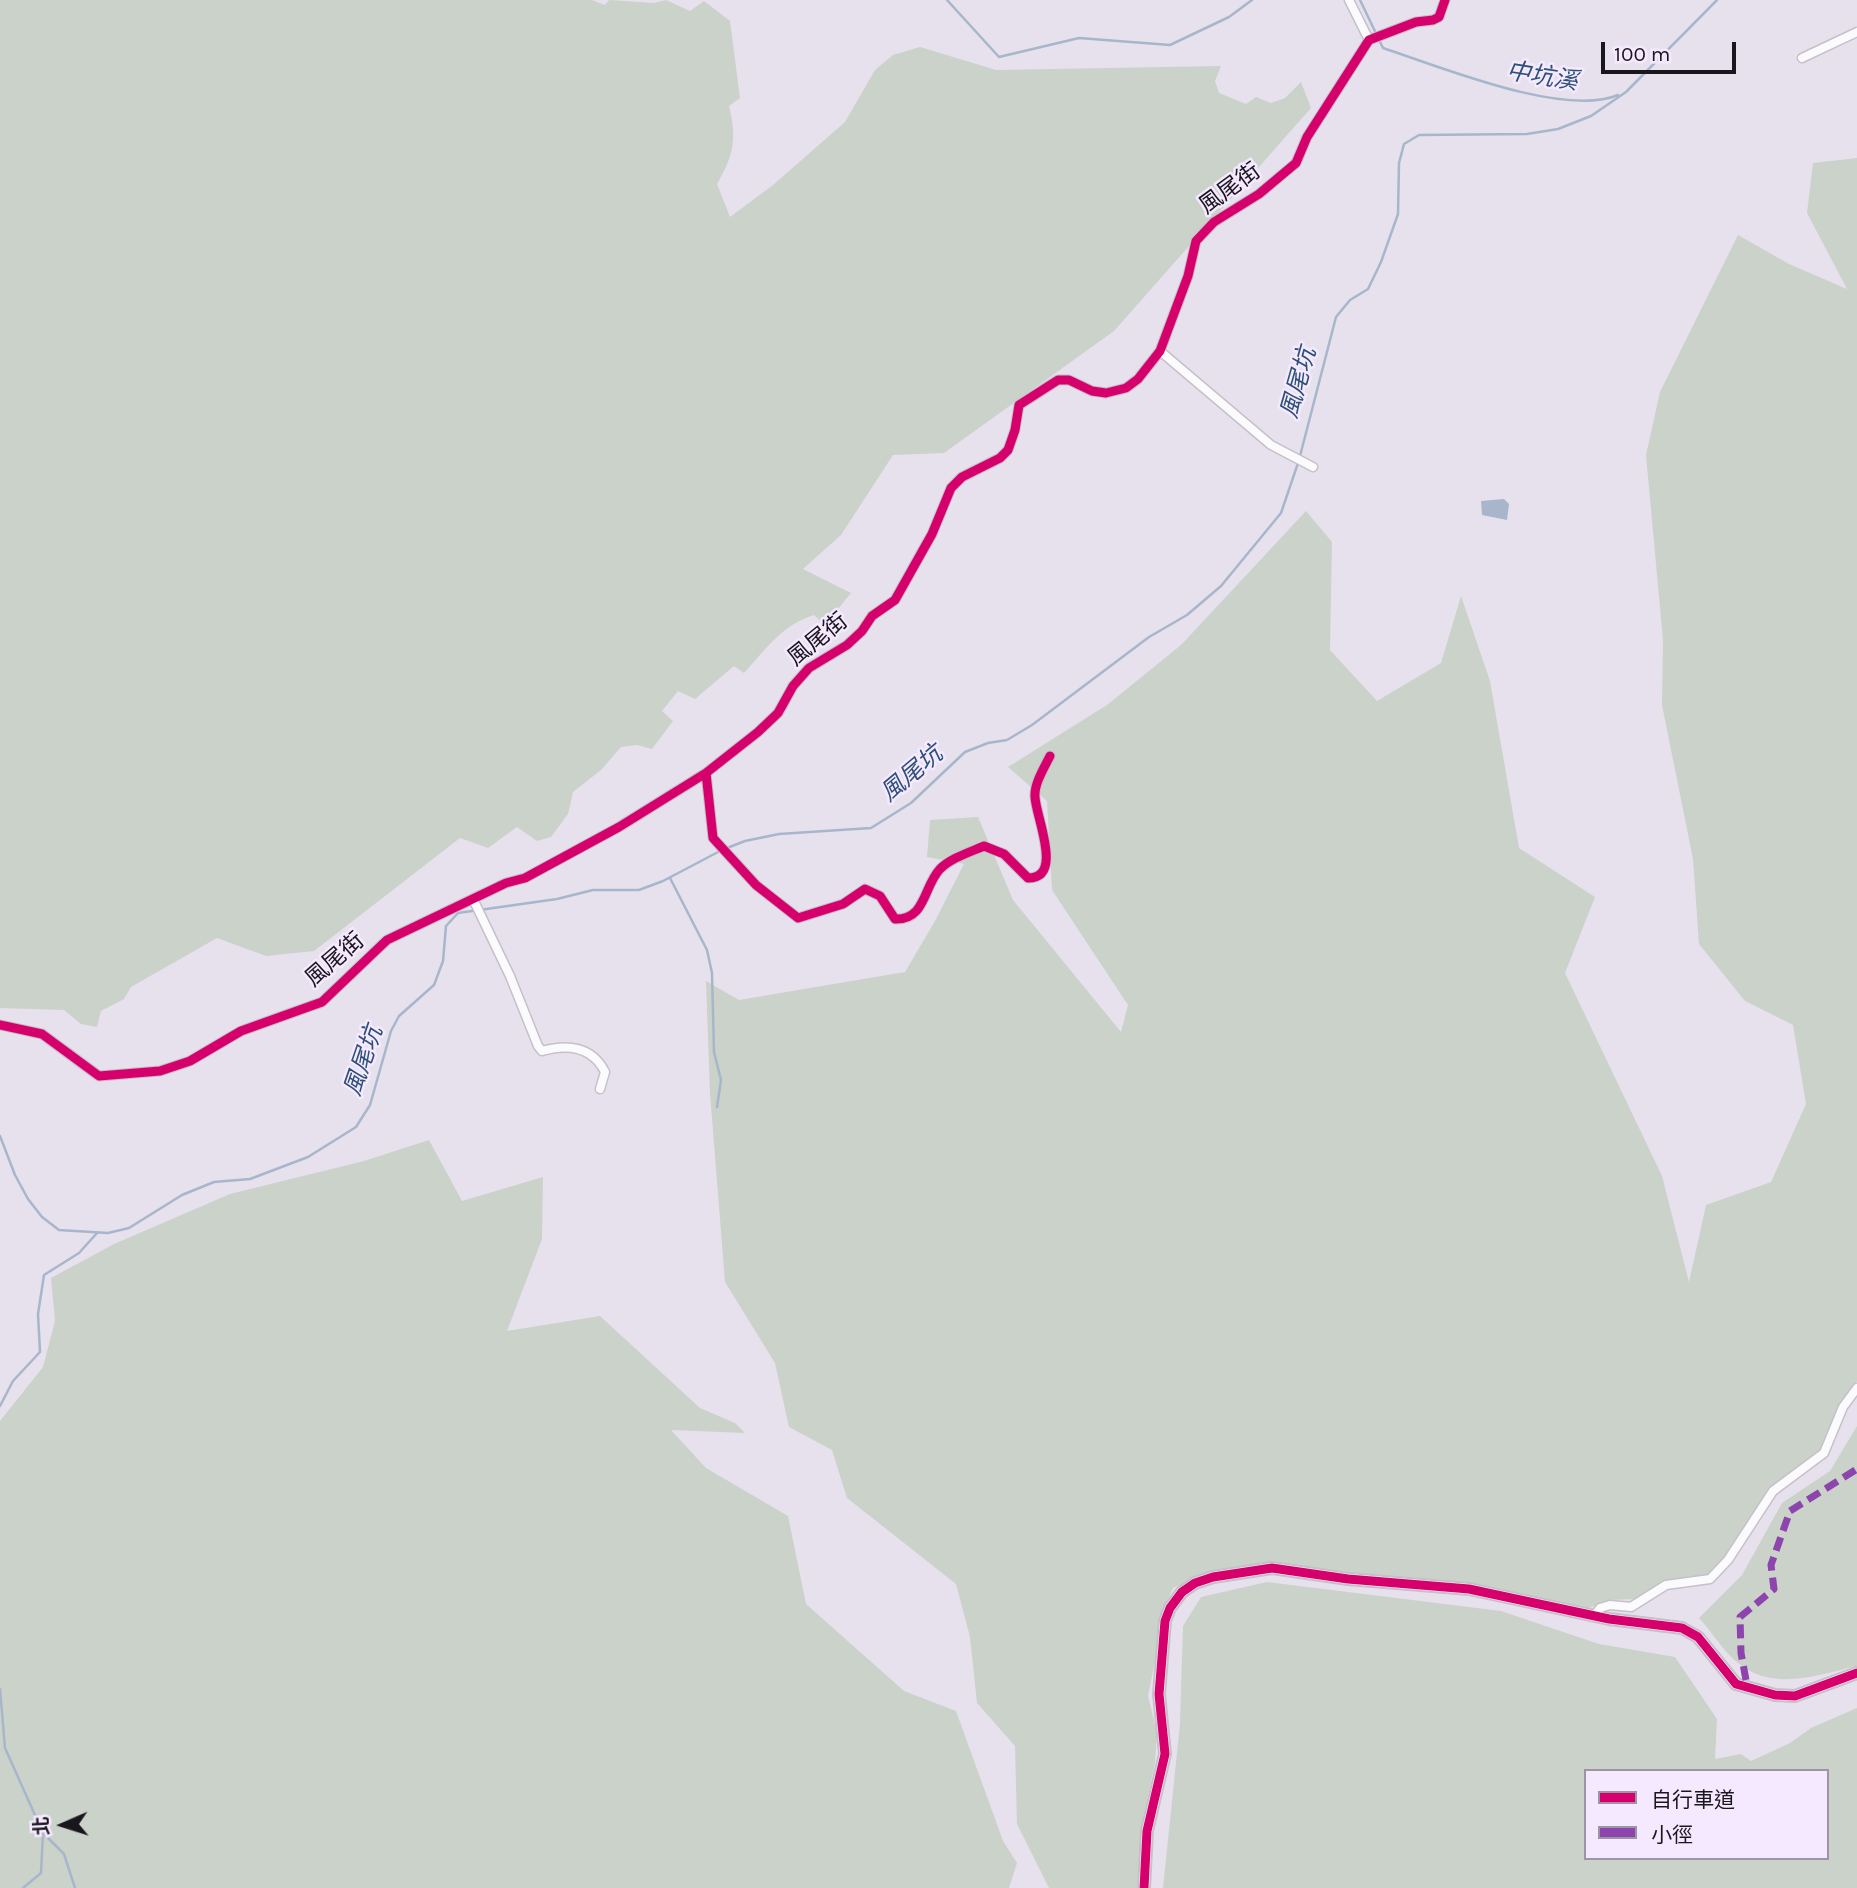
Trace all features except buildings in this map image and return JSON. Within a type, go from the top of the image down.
[{"type":"street","points":[[1349,0],[1369,40],[1386,32],[1439,17],[1445,0]]},
{"type":"street","points":[[1802,58],[1857,32]]},
{"type":"street","name":"風尾街","points":[[0,1025],[42,1034],[99,1076],[160,1071],[190,1061],[240,1031],[322,1002],[387,940],[474,901],[506,883],[525,878],[619,827],[706,773],[778,713],[793,686],[808,668],[847,645],[862,631],[872,616],[895,600],[932,534],[951,488],[962,477],[1000,458],[1008,450],[1019,405],[1058,380],[1069,380],[1099,393],[1120,390],[1138,379],[1160,351],[1188,276],[1196,241],[1214,222],[1259,194],[1296,163],[1307,137],[1369,40]]},
{"type":"street","points":[[1160,351],[1271,445],[1313,467]]},
{"type":"street","points":[[706,773],[713,838],[756,885],[798,918],[843,904],[865,889],[880,896],[895,919],[912,916],[941,869],[984,846],[1004,854],[1028,878],[1036,878],[1043,873],[1047,853],[1035,797],[1050,756]]},
{"type":"street","points":[[474,901],[538,1046],[542,1051],[574,1047],[589,1053],[605,1072],[600,1089]]},
{"type":"street","points":[[1595,1615],[1600,1608],[1610,1605],[1631,1607],[1666,1585],[1710,1579],[1728,1560],[1773,1491],[1824,1453],[1843,1407],[1857,1388]]},
{"type":"street","points":[[1144,1888],[1149,1821],[1165,1754],[1159,1694],[1166,1621],[1176,1598],[1195,1583],[1252,1569],[1272,1568],[1348,1579],[1469,1589],[1645,1626],[1682,1628],[1698,1637],[1736,1684],[1775,1695],[1795,1696],[1857,1673]]},
{"type":"shaded area","points":[[0,0],[592,0],[605,5],[609,0],[654,3],[666,0],[690,11],[704,1],[730,21],[740,98],[729,106],[733,128],[732,146],[717,184],[730,217],[773,185],[845,122],[875,70],[893,55],[920,47],[996,70],[1221,66],[1215,81],[1219,93],[1246,104],[1256,97],[1271,103],[1285,98],[1301,82],[1311,108],[1114,331],[944,453],[893,455],[841,535],[803,569],[851,593],[825,625],[814,615],[803,619],[775,639],[744,673],[734,666],[695,699],[678,691],[662,711],[673,721],[652,749],[637,745],[621,747],[601,770],[573,792],[568,814],[551,837],[537,841],[517,827],[488,848],[460,838],[314,951],[266,956],[217,938],[131,987],[124,999],[101,1011],[97,1027],[81,1024],[64,1010],[0,1008]]},
{"type":"shaded area","points":[[1857,158],[1857,1381],[1841,1405],[1824,1446],[1772,1489],[1720,1566],[1700,1580],[1665,1583],[1638,1599],[1609,1600],[1587,1609],[1277,1565],[1217,1570],[1173,1588],[1167,1602],[1148,1696],[1157,1733],[1155,1763],[1142,1824],[1137,1888],[1049,1888],[1017,1824],[1015,1746],[977,1703],[970,1637],[956,1584],[847,1498],[832,1450],[789,1427],[775,1363],[725,1282],[710,1093],[706,981],[739,1000],[905,972],[964,864],[927,857],[930,820],[978,817],[1013,900],[1121,1032],[1128,1005],[1052,890],[1047,801],[1008,767],[1107,705],[1181,645],[1306,511],[1332,542],[1330,650],[1377,701],[1441,663],[1461,596],[1490,681],[1519,848],[1595,897],[1565,973],[1662,1176],[1689,1282],[1706,1205],[1771,1182],[1806,1104],[1793,1025],[1745,1001],[1699,944],[1693,859],[1662,705],[1663,640],[1646,455],[1660,392],[1738,235],[1789,264],[1847,289],[1807,213],[1813,163]]},
{"type":"shaded area","points":[[429,1140],[462,1201],[543,1177],[542,1239],[507,1331],[600,1316],[700,1408],[735,1423],[745,1433],[671,1430],[706,1468],[788,1516],[806,1604],[904,1691],[956,1711],[1003,1841],[1017,1863],[1009,1888],[0,1888],[0,1421],[43,1367],[55,1321],[51,1278],[114,1244],[230,1194],[364,1161]]},
{"type":"shaded area","points":[[1857,1426],[1857,1666],[1796,1679],[1766,1677],[1752,1672],[1722,1647],[1699,1618],[1742,1575],[1782,1503],[1830,1471]]},
{"type":"shaded area","points":[[1267,1582],[1501,1611],[1599,1644],[1675,1657],[1717,1719],[1715,1759],[1741,1754],[1751,1761],[1790,1743],[1811,1728],[1857,1708],[1857,1888],[1163,1888],[1180,1724],[1183,1626],[1201,1597]]},
{"type":"water","points":[[1504,499],[1509,504],[1507,520],[1482,515],[1481,501]]},
{"type":"waterway","name":"中坑溪","points":[[947,0],[999,57],[1079,38],[1170,45],[1229,17],[1252,0]]},
{"type":"waterway","name":"中坑溪","points":[[1360,0],[1383,48],[1467,77],[1534,95],[1566,100],[1595,100],[1618,95]]},
{"type":"waterway","name":"中坑溪","points":[[1627,91],[1717,0]]},
{"type":"waterway","name":"風尾坑","points":[[1300,456],[1336,317],[1350,300],[1368,289],[1398,214],[1399,163],[1404,144],[1419,135],[1527,134],[1558,129],[1591,116],[1626,92]]},
{"type":"waterway","name":"風尾坑","points":[[727,848],[779,834],[871,828],[911,803],[965,752],[988,743],[1007,740],[1032,725],[1149,637],[1187,615],[1221,586],[1281,513],[1298,463]]},
{"type":"waterway","name":"風尾坑","points":[[0,1136],[15,1175],[28,1199],[42,1217],[59,1230],[108,1233],[129,1228],[182,1195],[214,1182],[250,1179],[308,1157],[356,1127],[370,1105],[391,1031],[399,1016],[434,985],[443,961],[446,926],[458,913],[557,899],[593,890],[639,890],[663,881],[720,851]]},
{"type":"waterway","points":[[670,878],[707,950],[712,973],[714,1052],[721,1080],[717,1107]]},
{"type":"waterway","points":[[0,1406],[13,1381],[40,1352],[38,1314],[44,1275],[79,1253],[97,1233]]},
{"type":"waterway","points":[[0,1689],[5,1748],[43,1833],[41,1873],[23,1888]]},
{"type":"waterway","points":[[43,1833],[64,1854],[75,1888]]},
{"type":"marked path","points":[[1746,1680],[1741,1653],[1740,1617],[1774,1589],[1771,1565],[1790,1511],[1857,1469]]},
{"type":"cycle path","points":[[0,1025],[42,1034],[99,1076],[160,1071],[190,1061],[241,1031],[322,1002],[387,940],[506,883],[525,878],[619,827],[706,773],[778,713],[793,686],[809,668],[847,645],[862,631],[872,616],[895,600],[932,534],[951,488],[962,477],[1000,458],[1008,450],[1019,405],[1058,380],[1069,380],[1092,391],[1106,393],[1126,388],[1138,379],[1160,351],[1188,276],[1196,241],[1214,222],[1259,194],[1296,163],[1307,137],[1369,40],[1416,22],[1439,17],[1445,0]]},
{"type":"cycle path","points":[[706,773],[713,838],[756,885],[798,918],[843,904],[865,889],[880,896],[895,919],[913,914],[923,901],[934,876],[944,865],[984,846],[1004,854],[1028,878],[1039,875],[1046,858],[1035,792],[1050,756]]},
{"type":"cycle path","points":[[1144,1888],[1147,1831],[1165,1754],[1159,1694],[1165,1621],[1170,1608],[1182,1592],[1195,1583],[1213,1577],[1272,1568],[1348,1579],[1469,1589],[1609,1619],[1682,1628],[1698,1637],[1736,1684],[1775,1695],[1795,1696],[1857,1673]]}]
